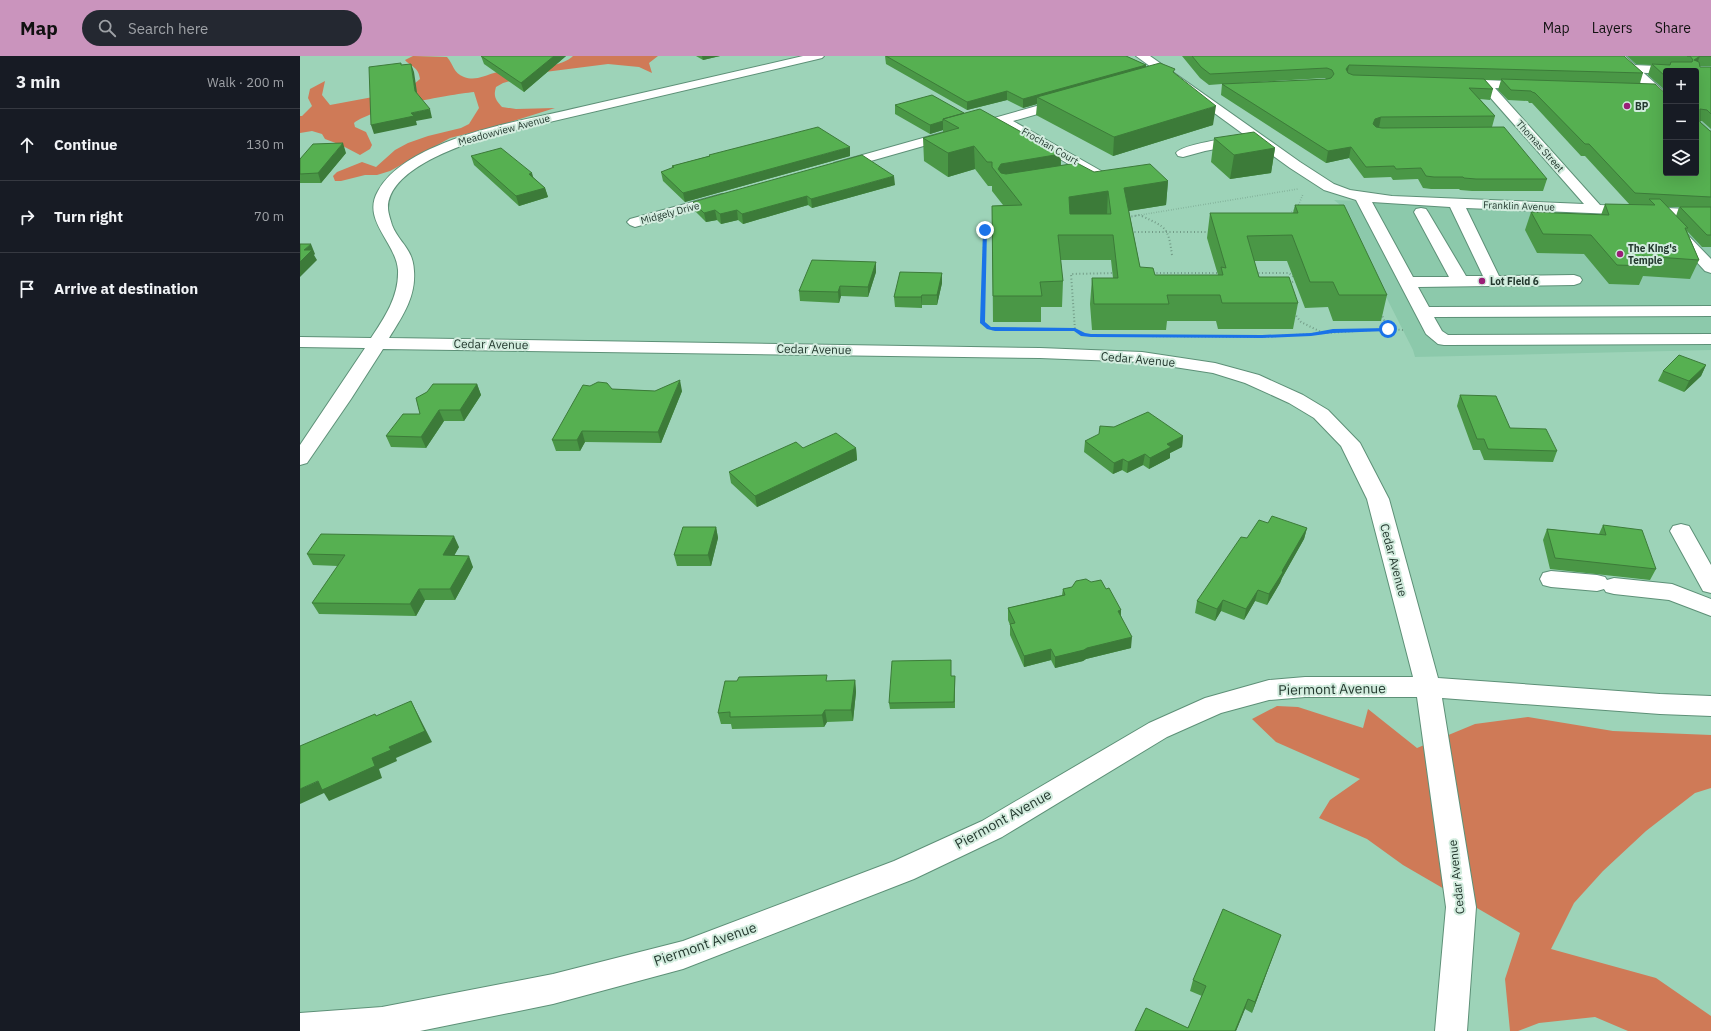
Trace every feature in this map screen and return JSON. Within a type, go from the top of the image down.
[{"type":"street","name":"Meadowview Avenue","points":[[300,459],[366,364],[400,303],[407,272],[402,251],[385,225],[380,212],[382,194],[389,183],[416,162],[449,145],[482,134],[818,56]]},
{"type":"street","name":"Franklin Avenue","points":[[1142,56],[1255,137],[1330,187],[1366,203],[1392,200],[1458,208],[1596,209],[1711,214]]},
{"type":"street","points":[[1618,56],[1663,97]]},
{"type":"street","points":[[1633,69],[1663,70]]},
{"type":"street","points":[[1152,78],[1166,73]]},
{"type":"street","points":[[1446,83],[1539,86]]},
{"type":"street","name":"Thomas Street","points":[[1485,84],[1596,209]]},
{"type":"street","points":[[1639,89],[1653,89]]},
{"type":"street","points":[[1192,91],[1208,90]]},
{"type":"street","points":[[823,170],[1077,99]]},
{"type":"street","name":"Frochan Court","points":[[1003,120],[1096,173],[1097,177],[1091,179],[1062,184]]},
{"type":"street","points":[[1512,132],[1527,132]]},
{"type":"street","points":[[1183,153],[1203,147],[1255,137]]},
{"type":"street","name":"Midgely Drive","points":[[635,222],[732,195]]},
{"type":"street","points":[[1366,203],[1421,212],[1458,208],[1493,281]]},
{"type":"street","points":[[1366,203],[1435,334],[1444,340],[1711,339]]},
{"type":"street","points":[[1421,212],[1460,281]]},
{"type":"street","points":[[1658,212],[1711,268]]},
{"type":"street","points":[[1407,282],[1574,280]]},
{"type":"street","points":[[1423,312],[1711,311]]},
{"type":"street","name":"Cedar Avenue","points":[[300,342],[1024,353],[1142,357],[1215,368],[1252,379],[1296,399],[1321,414],[1350,443],[1378,499],[1428,687],[1461,907],[1451,1031]]},
{"type":"street","points":[[1681,531],[1711,585]]},
{"type":"street","points":[[1551,579],[1672,592],[1711,608]]},
{"type":"street","name":"Piermont Avenue","points":[[300,1030],[382,1022],[553,990],[683,955],[910,867],[992,829],[1158,730],[1214,705],[1269,690],[1305,687],[1428,687],[1711,706]]},
{"type":"path","points":[[1123,218],[1299,189]]},
{"type":"path","points":[[1288,216],[1299,205],[1301,201],[1300,197],[1303,194]]},
{"type":"path","points":[[1141,215],[1162,225],[1169,232],[1172,255]]},
{"type":"path","points":[[998,226],[985,230],[983,323],[989,328],[995,330],[1075,330],[1083,335],[1091,336]]},
{"type":"path","points":[[1130,232],[1214,232]]},
{"type":"path","points":[[1075,330],[1071,274],[1117,273]]},
{"type":"path","points":[[1149,273],[1227,273]]},
{"type":"path","points":[[1250,273],[1289,273],[1297,280],[1287,286]]},
{"type":"path","points":[[1378,307],[1388,329]]},
{"type":"path","points":[[1290,308],[1302,322],[1321,332]]},
{"type":"path","points":[[1128,336],[1262,337],[1321,332],[1388,329],[1403,330]]},
{"type":"shaded area","points":[[413,56],[447,57],[460,75],[468,78],[479,78],[499,72],[546,67],[562,62],[573,56],[658,56],[649,63],[652,73],[639,67],[608,64],[537,73],[503,83],[496,87],[495,93],[497,100],[502,107],[516,109],[555,108],[498,126],[450,138],[390,171],[377,175],[365,175],[335,181],[333,176],[337,172],[362,162],[376,167],[395,150],[408,143],[428,136],[461,128],[469,124],[479,108],[474,92],[393,107],[364,117],[354,123],[355,127],[366,132],[372,145],[370,149],[360,155],[325,139],[322,134],[312,131],[300,133],[300,116],[302,116],[312,106],[308,98],[310,89],[325,81],[322,95],[330,105],[373,97],[414,84],[420,79],[418,72],[405,60]]},
{"type":"shaded area","points":[[1492,56],[1711,56],[1711,350],[1415,357],[1413,350],[1339,204],[1334,200],[1706,214]]},
{"type":"shaded area","points":[[1277,706],[1298,707],[1363,728],[1368,709],[1417,748],[1475,724],[1528,717],[1613,731],[1711,735],[1711,788],[1695,793],[1646,831],[1603,871],[1574,903],[1551,949],[1656,978],[1711,1016],[1711,1031],[1628,1031],[1595,1017],[1539,1023],[1518,1031],[1510,1031],[1505,979],[1520,933],[1403,865],[1367,839],[1319,818],[1330,800],[1360,779],[1276,742],[1252,719]]},
{"type":"building","points":[[481,56],[554,56],[521,83]]},
{"type":"building","points":[[886,56],[1126,56],[1146,65],[1023,99],[1007,91],[967,102]]},
{"type":"building","points":[[1192,56],[1624,56],[1643,73],[1349,65],[1346,69],[1348,73],[1353,75],[1484,79],[1493,89],[1469,88],[1495,116],[1381,117],[1375,119],[1373,124],[1376,127],[1382,128],[1504,127],[1547,179],[1476,179],[1463,177],[1426,176],[1421,168],[1396,169],[1394,166],[1366,167],[1351,147],[1328,151],[1222,84],[1327,79],[1331,78],[1334,74],[1332,70],[1327,68],[1210,74],[1201,67]]},
{"type":"building","points":[[1690,56],[1700,56],[1694,60],[1699,62],[1700,67],[1711,67],[1711,114],[1707,110],[1700,109],[1700,122],[1711,131],[1711,197],[1635,193],[1589,144],[1585,144],[1535,93],[1531,91],[1511,90],[1501,79],[1655,84],[1663,91],[1663,176],[1699,176],[1699,68],[1663,68],[1663,74],[1652,64],[1670,65],[1671,62],[1692,62],[1693,60]]},
{"type":"building","points":[[401,63],[401,65],[411,64],[415,91],[430,109],[411,113],[414,116],[371,125],[369,67]]},
{"type":"building","points":[[1160,63],[1175,69],[1173,72],[1216,106],[1114,137],[1037,97]]},
{"type":"building","points":[[932,95],[964,113],[943,119],[943,121],[930,125],[895,105]]},
{"type":"building","points":[[980,109],[1061,154],[1001,164],[998,169],[1001,173],[1006,174],[1077,163],[1094,172],[1150,164],[1168,181],[1124,188],[1140,267],[1153,268],[1155,275],[1223,275],[1221,267],[1226,268],[1210,213],[1298,213],[1295,205],[1344,205],[1387,295],[1339,295],[1333,282],[1310,282],[1292,235],[1247,236],[1259,277],[1289,277],[1298,303],[1222,303],[1220,295],[1167,295],[1169,304],[1094,304],[1092,278],[1118,278],[1113,235],[1058,235],[1063,281],[1040,282],[1042,296],[993,296],[992,206],[1022,205],[992,167],[992,162],[987,162],[974,146],[948,153],[923,138],[959,128],[943,119]],"holes":[[[1108,191],[1111,214],[1070,214],[1069,197]]]},
{"type":"building","points":[[818,127],[850,147],[683,193],[661,172],[674,167],[672,166],[710,156],[709,155]]},
{"type":"building","points":[[1254,132],[1275,148],[1234,155],[1214,138]]},
{"type":"building","points":[[343,143],[318,173],[300,174],[300,159],[313,144]]},
{"type":"building","points":[[501,148],[532,173],[529,174],[545,188],[516,196],[471,156]]},
{"type":"building","points":[[862,155],[894,176],[811,199],[807,196],[742,214],[737,210],[720,214],[715,210],[704,213],[693,202]]},
{"type":"building","points":[[1649,199],[1660,199],[1688,228],[1685,228],[1699,260],[1642,256],[1647,266],[1617,265],[1591,235],[1543,234],[1531,212],[1609,215],[1605,204],[1655,205]]},
{"type":"building","points":[[1680,207],[1711,207],[1711,235],[1707,235]]},
{"type":"building","points":[[300,244],[311,244],[304,250],[312,250],[300,262]]},
{"type":"building","points":[[812,260],[876,262],[868,287],[840,286],[838,292],[799,291]]},
{"type":"building","points":[[900,272],[942,273],[937,295],[922,295],[921,297],[894,297]]},
{"type":"building","points":[[1679,355],[1706,365],[1689,381],[1663,371]]},
{"type":"building","points":[[680,380],[658,432],[582,431],[577,440],[552,440],[583,385],[590,386],[598,382],[607,383],[612,389],[655,391]]},
{"type":"building","points":[[433,384],[477,384],[460,410],[439,410],[421,437],[386,436],[403,414],[420,414],[416,398],[427,392]]},
{"type":"building","points":[[1460,395],[1496,396],[1510,428],[1546,429],[1557,451],[1488,449],[1484,439],[1477,439]]},
{"type":"building","points":[[1148,412],[1183,436],[1167,444],[1171,447],[1150,458],[1145,454],[1128,462],[1123,459],[1114,463],[1085,441],[1099,434],[1100,426],[1114,427]]},
{"type":"building","points":[[836,433],[856,448],[755,496],[729,472],[796,442],[803,448]]},
{"type":"building","points":[[1272,516],[1307,528],[1269,594],[1258,590],[1246,609],[1223,600],[1217,609],[1197,601],[1241,537],[1247,538],[1259,520],[1268,523]]},
{"type":"building","points":[[1603,525],[1642,530],[1656,569],[1555,558],[1547,529],[1606,535]]},
{"type":"building","points":[[683,527],[716,527],[708,555],[674,555]]},
{"type":"building","points":[[321,534],[454,536],[443,555],[469,556],[450,589],[419,589],[410,604],[312,603],[345,555],[307,554]]},
{"type":"building","points":[[1086,579],[1091,582],[1101,580],[1106,589],[1109,588],[1121,610],[1118,611],[1132,637],[1055,657],[1051,649],[1024,656],[1010,624],[1015,623],[1008,608],[1065,595],[1063,589],[1072,587],[1076,581]]},
{"type":"building","points":[[951,660],[951,676],[955,676],[954,702],[889,703],[892,661]]},
{"type":"building","points":[[827,675],[826,681],[855,680],[851,710],[825,710],[822,715],[730,717],[730,712],[718,713],[725,681],[737,681],[739,677]]},
{"type":"building","points":[[411,701],[425,731],[389,747],[391,750],[372,758],[375,766],[322,790],[318,781],[300,789],[300,746],[375,714],[376,716]]},
{"type":"building","points":[[1223,909],[1281,935],[1255,1002],[1248,999],[1235,1031],[1135,1031],[1146,1008],[1188,1028],[1206,986],[1193,980]]},
{"type":"place","name":"BP","points":[[1627,106]]},
{"type":"place","name":"The King's Temple","points":[[1620,254]]},
{"type":"place","name":"Lot Field 6","points":[[1482,281]]},
{"type":"route","points":[[985,230],[983,323],[985,326],[995,330],[1075,330],[1083,335],[1091,336],[1262,337],[1333,331],[1388,329]]}]
